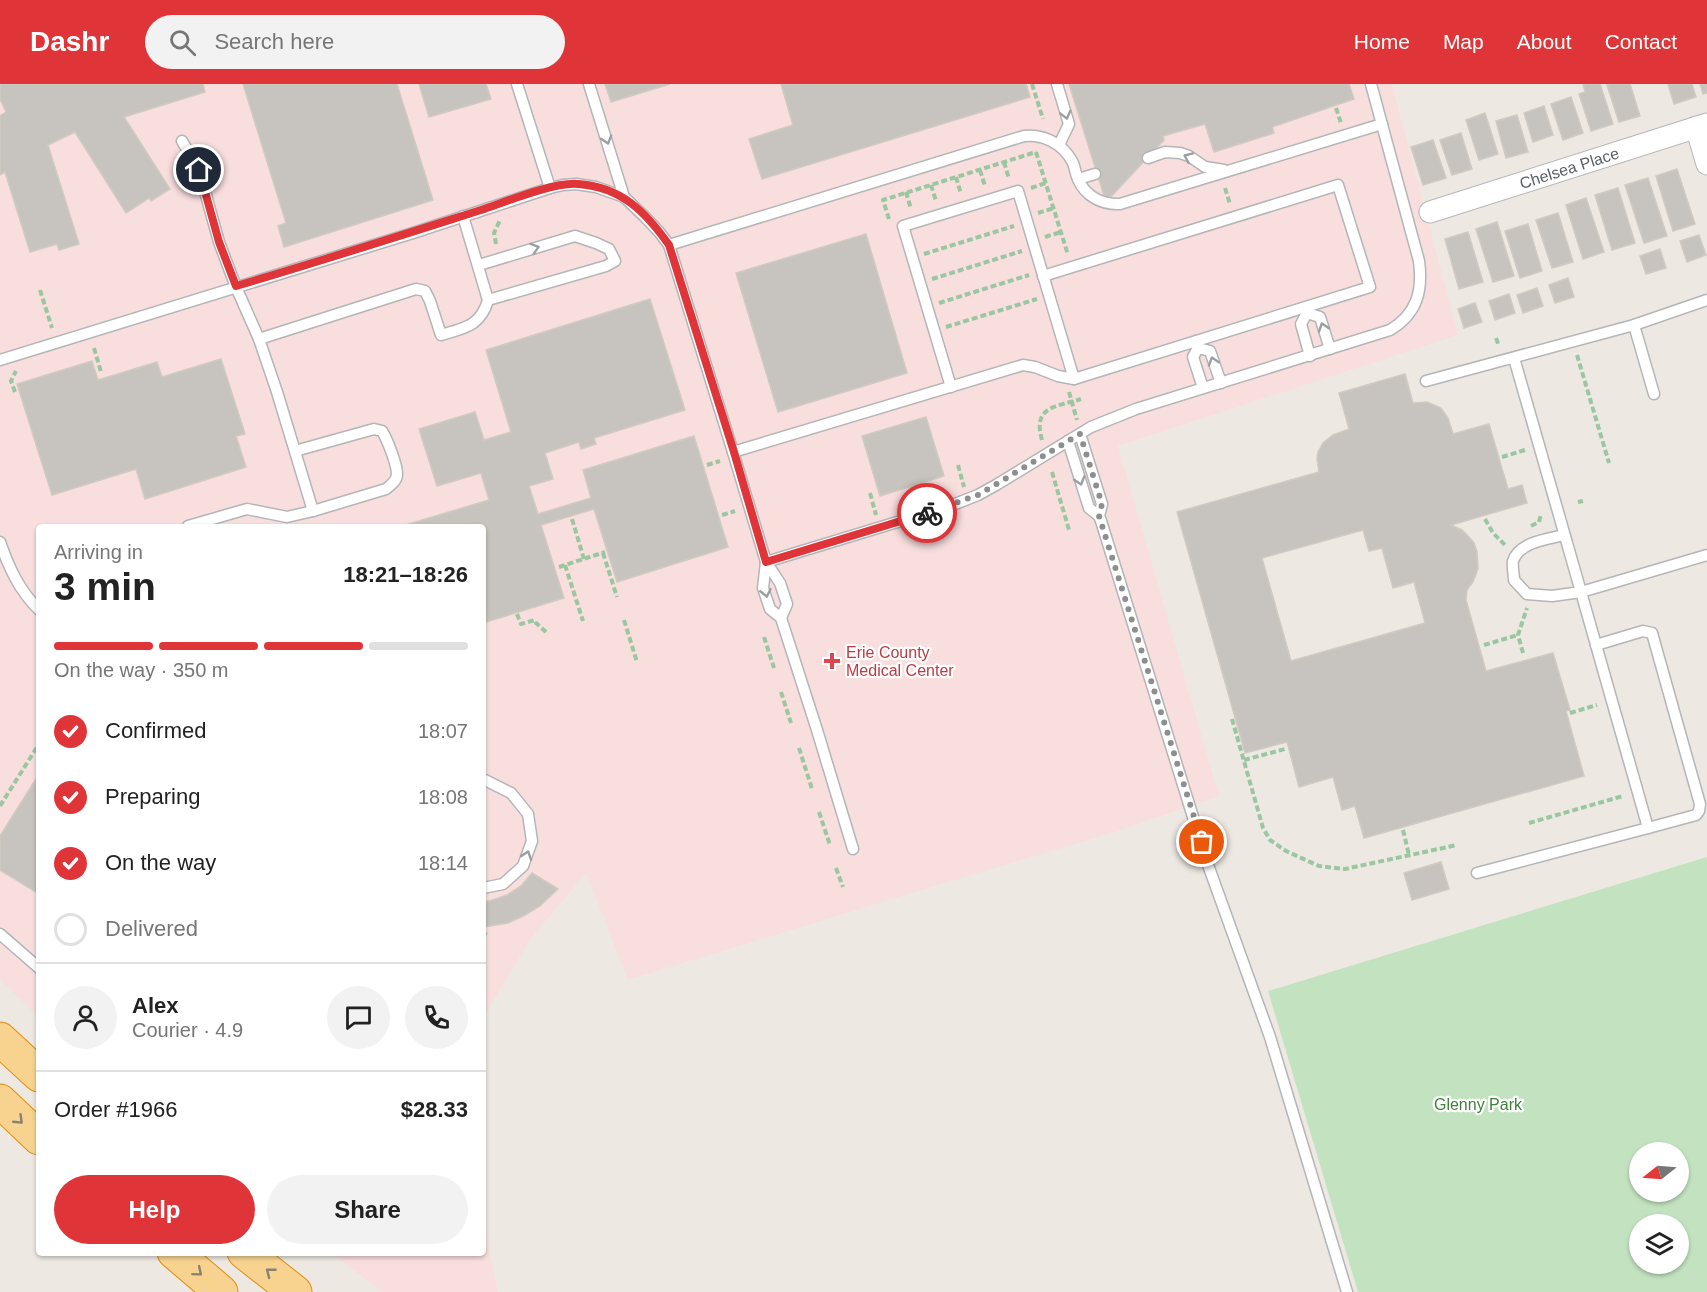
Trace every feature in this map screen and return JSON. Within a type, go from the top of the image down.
[{"type":"highway","points":[[0,1039],[36,1072]]},
{"type":"highway","points":[[0,1101],[36,1135]]},
{"type":"highway","points":[[179,1256],[221,1292]]},
{"type":"highway","points":[[249,1256],[295,1292]]},
{"type":"street","points":[[1702,126],[1707,164]]},
{"type":"street","name":"Chelsea Place","points":[[1430,212],[1702,126]]},
{"type":"lane","points":[[517,84],[550,188]]},
{"type":"lane","points":[[589,84],[624,197]]},
{"type":"lane","points":[[1057,84],[1069,124],[1059,145]]},
{"type":"lane","points":[[766,562],[950,506],[978,495],[1107,420],[1390,330],[1402,323],[1416,302],[1421,276],[1419,261],[1371,84]]},
{"type":"lane","points":[[669,245],[1024,136],[1044,138],[1059,145],[1071,160],[1086,192],[1105,204],[1120,204],[1382,124]]},
{"type":"lane","points":[[182,141],[199,170],[219,242],[259,339],[313,511]]},
{"type":"lane","points":[[1148,158],[1165,152],[1180,153],[1206,167],[1227,171]]},
{"type":"lane","points":[[1078,178],[1095,174]]},
{"type":"lane","points":[[0,360],[550,188],[576,184],[596,187],[624,197],[669,245],[766,562],[780,583],[786,604],[781,618]]},
{"type":"lane","points":[[734,452],[1023,365],[1074,379],[1197,345],[1370,287],[1338,185],[1043,276]]},
{"type":"lane","points":[[951,387],[903,226],[1018,191],[1074,379]]},
{"type":"lane","points":[[259,339],[416,289],[425,291],[441,335],[471,325],[480,318],[486,309],[488,300],[463,216]]},
{"type":"lane","points":[[478,265],[575,236],[609,249],[615,261],[606,266],[488,300]]},
{"type":"lane","points":[[1426,381],[1634,325],[1707,300]]},
{"type":"lane","points":[[1306,310],[1320,317],[1330,349]]},
{"type":"lane","points":[[1306,310],[1301,324],[1310,356]]},
{"type":"lane","points":[[1634,325],[1654,394]]},
{"type":"lane","points":[[1197,345],[1210,351],[1221,383]]},
{"type":"lane","points":[[1197,345],[1194,357],[1203,388]]},
{"type":"lane","points":[[1514,358],[1647,828]]},
{"type":"lane","points":[[195,524],[247,509],[284,522],[386,489],[394,482],[398,474],[387,440],[382,431],[374,429],[295,451]]},
{"type":"lane","points":[[1080,434],[1102,504],[1099,516],[1208,862],[1270,1037],[1347,1292]]},
{"type":"lane","points":[[1068,441],[1089,508],[1099,516]]},
{"type":"lane","points":[[1564,535],[1521,549],[1513,561],[1514,580],[1527,594],[1552,596],[1581,592],[1707,555]]},
{"type":"lane","points":[[0,542],[18,585],[36,607]]},
{"type":"lane","points":[[766,562],[763,588],[770,609],[781,618],[853,849]]},
{"type":"lane","points":[[1477,873],[1647,828],[1700,811],[1700,804],[1652,633],[1642,631],[1596,645]]},
{"type":"lane","points":[[486,782],[511,793],[528,814],[532,840],[523,866],[503,884],[486,887]]},
{"type":"lane","points":[[0,933],[36,965]]},
{"type":"path","points":[[1032,84],[1043,119]]},
{"type":"path","points":[[1040,110],[1051,106]]},
{"type":"path","points":[[1336,108],[1341,124]]},
{"type":"path","points":[[890,221],[883,200],[1036,152],[1069,257]]},
{"type":"path","points":[[1004,162],[1010,181]]},
{"type":"path","points":[[980,170],[986,188]]},
{"type":"path","points":[[956,177],[961,196]]},
{"type":"path","points":[[1027,189],[1046,183]]},
{"type":"path","points":[[931,185],[937,204]]},
{"type":"path","points":[[1226,189],[1231,207]]},
{"type":"path","points":[[906,192],[912,211]]},
{"type":"path","points":[[1036,214],[1054,208]]},
{"type":"path","points":[[498,253],[494,237],[495,226],[502,218]]},
{"type":"path","points":[[926,253],[1013,226]]},
{"type":"path","points":[[1043,238],[1061,232]]},
{"type":"path","points":[[934,278],[1021,251]]},
{"type":"path","points":[[941,303],[1029,275]]},
{"type":"path","points":[[40,290],[53,332]]},
{"type":"path","points":[[949,327],[1036,299]]},
{"type":"path","points":[[1496,338],[1499,347]]},
{"type":"path","points":[[1573,341],[1609,463]]},
{"type":"path","points":[[94,348],[101,372]]},
{"type":"path","points":[[13,375],[11,381],[15,392]]},
{"type":"path","points":[[1069,393],[1077,420]]},
{"type":"path","points":[[1042,440],[1039,422],[1042,415],[1050,408],[1081,399]]},
{"type":"path","points":[[1502,457],[1526,450]]},
{"type":"path","points":[[707,465],[716,462]]},
{"type":"path","points":[[958,465],[965,489]]},
{"type":"path","points":[[1052,472],[1069,530]]},
{"type":"path","points":[[870,493],[877,518]]},
{"type":"path","points":[[722,515],[731,512]]},
{"type":"path","points":[[572,519],[584,559]]},
{"type":"path","points":[[1485,519],[1493,533],[1505,545]]},
{"type":"path","points":[[559,567],[604,553],[617,597]]},
{"type":"path","points":[[565,565],[583,621]]},
{"type":"path","points":[[1523,653],[1518,635],[1528,606]]},
{"type":"path","points":[[517,614],[521,624],[535,620],[547,633]]},
{"type":"path","points":[[624,620],[637,662]]},
{"type":"path","points":[[1484,645],[1518,635]]},
{"type":"path","points":[[764,637],[774,668]]},
{"type":"path","points":[[781,692],[791,723]]},
{"type":"path","points":[[1570,712],[1598,705]]},
{"type":"path","points":[[1232,719],[1263,828],[1270,840],[1286,852],[1319,866],[1345,869],[1456,845]]},
{"type":"path","points":[[799,748],[812,789]]},
{"type":"path","points":[[0,806],[36,749]]},
{"type":"path","points":[[1244,760],[1285,749]]},
{"type":"path","points":[[1529,823],[1623,796]]},
{"type":"path","points":[[819,812],[830,845]]},
{"type":"path","points":[[1403,830],[1409,855]]},
{"type":"path","points":[[836,868],[843,887]]},
{"type":"shaded area","name":"Erie County Medical Center","points":[[0,84],[1392,84],[1458,335],[1118,446],[1219,796],[1115,832],[628,980],[586,873],[532,937],[486,1012],[486,524],[36,524],[36,1015],[0,980]]},
{"type":"shaded area","points":[[486,1234],[498,1292],[383,1292],[335,1256],[486,1256]]},
{"type":"green space","name":"Glenny Park","points":[[1707,857],[1707,1292],[1358,1292],[1268,991]]},
{"type":"building","points":[[0,84],[203,84],[205,92],[124,117],[170,189],[151,201],[149,198],[126,213],[75,132],[48,145],[79,244],[59,250],[57,244],[30,252],[5,172],[0,175],[0,116],[6,112],[0,99]]},
{"type":"building","points":[[243,84],[397,84],[433,200],[284,247],[278,226],[286,223]]},
{"type":"building","points":[[419,84],[486,84],[491,99],[429,117]]},
{"type":"building","points":[[605,84],[670,84],[611,102]]},
{"type":"building","points":[[781,84],[1026,84],[1030,97],[762,179],[749,139],[793,125]]},
{"type":"building","points":[[1069,84],[1349,84],[1354,99],[1272,127],[1274,133],[1214,152],[1205,124],[1163,136],[1164,140],[1106,202]]},
{"type":"building","points":[[1583,84],[1600,84],[1613,124],[1591,131],[1579,94],[1585,92]]},
{"type":"building","points":[[1630,84],[1640,116],[1619,122],[1607,85]]},
{"type":"building","points":[[1668,84],[1692,84],[1696,97],[1674,104]]},
{"type":"building","points":[[1700,84],[1707,84],[1707,93],[1703,94]]},
{"type":"building","points":[[1571,97],[1583,133],[1563,140],[1551,104]]},
{"type":"building","points":[[1544,106],[1553,135],[1533,142],[1524,113]]},
{"type":"building","points":[[1485,113],[1498,154],[1479,160],[1466,120]]},
{"type":"building","points":[[1517,115],[1528,152],[1506,158],[1496,121]]},
{"type":"building","points":[[1461,133],[1472,169],[1452,175],[1440,140]]},
{"type":"building","points":[[1433,140],[1446,178],[1423,185],[1411,147]]},
{"type":"building","points":[[1677,169],[1695,224],[1673,231],[1656,176]]},
{"type":"building","points":[[1648,178],[1667,236],[1644,243],[1625,185]]},
{"type":"building","points":[[1618,188],[1635,243],[1612,250],[1595,195]]},
{"type":"building","points":[[1586,198],[1604,252],[1583,259],[1566,205]]},
{"type":"building","points":[[1558,213],[1573,262],[1552,268],[1536,220]]},
{"type":"building","points":[[1497,222],[1514,276],[1493,282],[1476,229]]},
{"type":"building","points":[[1528,224],[1542,271],[1520,278],[1505,231]]},
{"type":"building","points":[[1468,232],[1483,282],[1459,289],[1445,239]]},
{"type":"building","points":[[866,234],[907,373],[778,412],[736,273]]},
{"type":"building","points":[[1699,235],[1706,255],[1687,262],[1680,241]]},
{"type":"building","points":[[1660,249],[1666,268],[1646,274],[1640,256]]},
{"type":"building","points":[[1568,278],[1574,297],[1555,303],[1549,285]]},
{"type":"building","points":[[1537,288],[1543,306],[1523,313],[1517,295]]},
{"type":"building","points":[[1509,294],[1515,313],[1495,320],[1489,301]]},
{"type":"building","points":[[650,299],[685,410],[594,438],[596,444],[581,449],[579,442],[545,453],[553,479],[529,486],[538,514],[591,498],[583,470],[694,436],[728,547],[617,582],[594,509],[541,525],[564,598],[486,622],[486,524],[409,524],[489,500],[481,473],[437,486],[419,429],[475,412],[484,440],[511,432],[486,350]]},
{"type":"building","points":[[1475,303],[1482,322],[1464,328],[1458,309]]},
{"type":"building","points":[[221,359],[245,434],[236,436],[246,467],[145,499],[136,469],[52,495],[17,384],[92,361],[98,380],[157,362],[162,377]]},
{"type":"building","points":[[1405,374],[1413,403],[1427,402],[1441,408],[1448,418],[1453,434],[1489,424],[1508,489],[1522,485],[1527,503],[1451,525],[1468,536],[1477,552],[1478,569],[1467,590],[1466,600],[1486,671],[1553,653],[1570,710],[1566,711],[1584,776],[1364,838],[1355,806],[1342,810],[1333,777],[1299,787],[1287,742],[1245,753],[1177,512],[1319,472],[1317,459],[1323,443],[1333,435],[1349,429],[1339,393]],"holes":[[[1363,530],[1369,551],[1382,548],[1393,588],[1414,582],[1425,623],[1291,661],[1262,558]]]},
{"type":"building","points":[[926,417],[944,476],[880,496],[862,436]]},
{"type":"building","points":[[36,779],[36,892],[0,870],[0,836]]},
{"type":"building","points":[[1441,862],[1449,889],[1412,900],[1404,873]]},
{"type":"building","points":[[532,873],[558,889],[540,906],[525,915],[508,923],[486,927],[486,901],[507,895],[521,886]]},
{"type":"way so far","points":[[927,513],[978,495],[1080,434],[1102,504],[1099,516],[1202,842]]},
{"type":"place","name":"Erie County Medical Center","points":[[832,661]]},
{"type":"route","points":[[199,170],[219,242],[236,286],[563,185],[596,187],[624,197],[639,210],[669,245],[766,562],[927,513]]}]
